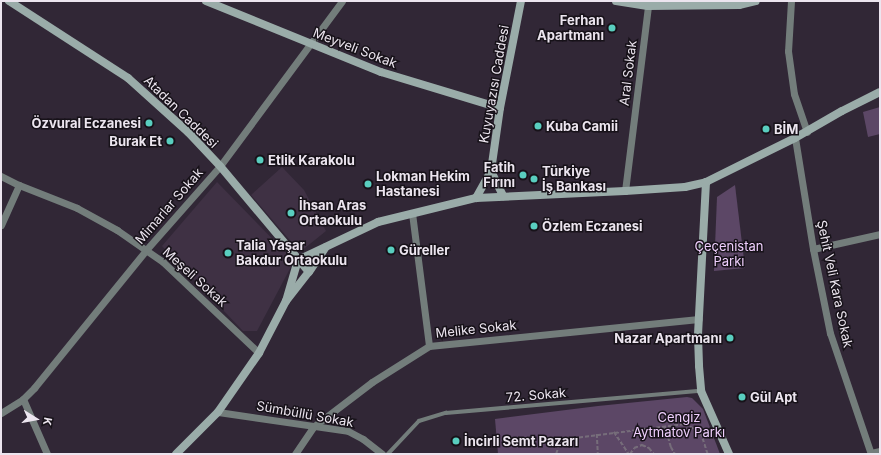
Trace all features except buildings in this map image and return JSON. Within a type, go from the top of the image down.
[{"type":"street","name":"Atadan Caddesi","points":[[8,1],[128,78],[188,132],[220,166],[309,272]]},
{"type":"street","name":"Meyveli Sokak","points":[[206,1],[381,72],[500,108]]},
{"type":"street","name":"Mimarlar Sokak","points":[[1,412],[23,399],[34,388],[146,250],[220,166],[342,1]]},
{"type":"street","name":"Kuyuyazısı Caddesi","points":[[491,171],[500,108],[522,1]]},
{"type":"street","points":[[616,1],[648,6],[739,5],[756,1]]},
{"type":"street","points":[[791,1],[788,50],[794,94],[807,132]]},
{"type":"street","name":"Aral Sokak","points":[[625,192],[648,6]]},
{"type":"street","points":[[286,301],[298,260],[367,226],[412,213],[476,198],[625,192],[685,187],[706,182],[807,132],[880,92]]},
{"type":"street","name":"Şehit Veli Kara Sokak","points":[[795,138],[813,249],[830,333],[871,454]]},
{"type":"street","points":[[491,171],[503,196]]},
{"type":"street","points":[[476,198],[491,171]]},
{"type":"street","name":"Meşeli Sokak","points":[[1,176],[19,185],[77,208],[117,230],[163,262],[259,353]]},
{"type":"street","points":[[706,182],[698,353],[702,391],[729,454]]},
{"type":"street","points":[[1,225],[19,185]]},
{"type":"street","points":[[412,213],[429,346]]},
{"type":"street","points":[[813,249],[880,234]]},
{"type":"street","points":[[176,454],[218,412],[259,353],[286,301],[309,272],[326,246]]},
{"type":"street","name":"Melike Sokak","points":[[295,454],[313,427],[372,382],[429,346],[699,319]]},
{"type":"street","points":[[23,399],[47,454]]},
{"type":"street","name":"Sümbüllü Sokak","points":[[218,412],[348,431],[363,438],[382,454]]},
{"type":"street","points":[[871,454],[880,451]]},
{"type":"lane","name":"72. Sokak","points":[[388,454],[419,420],[446,414],[702,391]]},
{"type":"path","points":[[556,454],[560,442],[597,434],[685,424],[696,428],[705,438],[708,454]]},
{"type":"path","points":[[665,426],[671,447],[675,454]]},
{"type":"path","points":[[614,432],[630,454],[634,448],[642,445],[650,448],[654,454]]},
{"type":"path","points":[[597,434],[598,454]]},
{"type":"shaded area","name":"İhsan Aras Ortaokulu","points":[[282,167],[304,190],[326,231],[300,252],[251,195]]},
{"type":"shaded area","name":"Talia Yaşar Bakdur Ortaokulu","points":[[217,182],[294,261],[257,331],[243,331],[162,246]]},
{"type":"green space","points":[[880,107],[880,134],[868,137],[863,112]]},
{"type":"green space","name":"Çeçenistan Parkı","points":[[735,185],[745,268],[714,271],[717,197]]},
{"type":"green space","name":"Cengiz Aytmatov Parkı","points":[[687,397],[692,398],[703,409],[720,454],[498,454],[495,419]]},
{"type":"place","name":"Ferhan Apartmanı","points":[[612,28]]},
{"type":"place","name":"Özvural Eczanesi","points":[[149,123]]},
{"type":"place","name":"Kuba Camii","points":[[538,126]]},
{"type":"place","name":"BİM","points":[[766,129]]},
{"type":"place","name":"Burak Et","points":[[170,141]]},
{"type":"place","name":"Etlik Karakolu","points":[[260,160]]},
{"type":"place","name":"Fatih Fırını","points":[[523,175]]},
{"type":"place","name":"Türkiye İş Bankası","points":[[534,179]]},
{"type":"place","name":"Lokman Hekim Hastanesi","points":[[368,184]]},
{"type":"place","name":"İhsan Aras Ortaokulu","points":[[291,213]]},
{"type":"place","name":"Özlem Eczanesi","points":[[534,226]]},
{"type":"place","name":"Güreller","points":[[391,250]]},
{"type":"place","name":"Talia Yaşar Bakdur Ortaokulu","points":[[228,253]]},
{"type":"place","name":"Nazar Apartmanı","points":[[730,338]]},
{"type":"place","name":"Gül Apt","points":[[742,397]]},
{"type":"place","name":"İncirli Semt Pazarı","points":[[456,441]]}]
